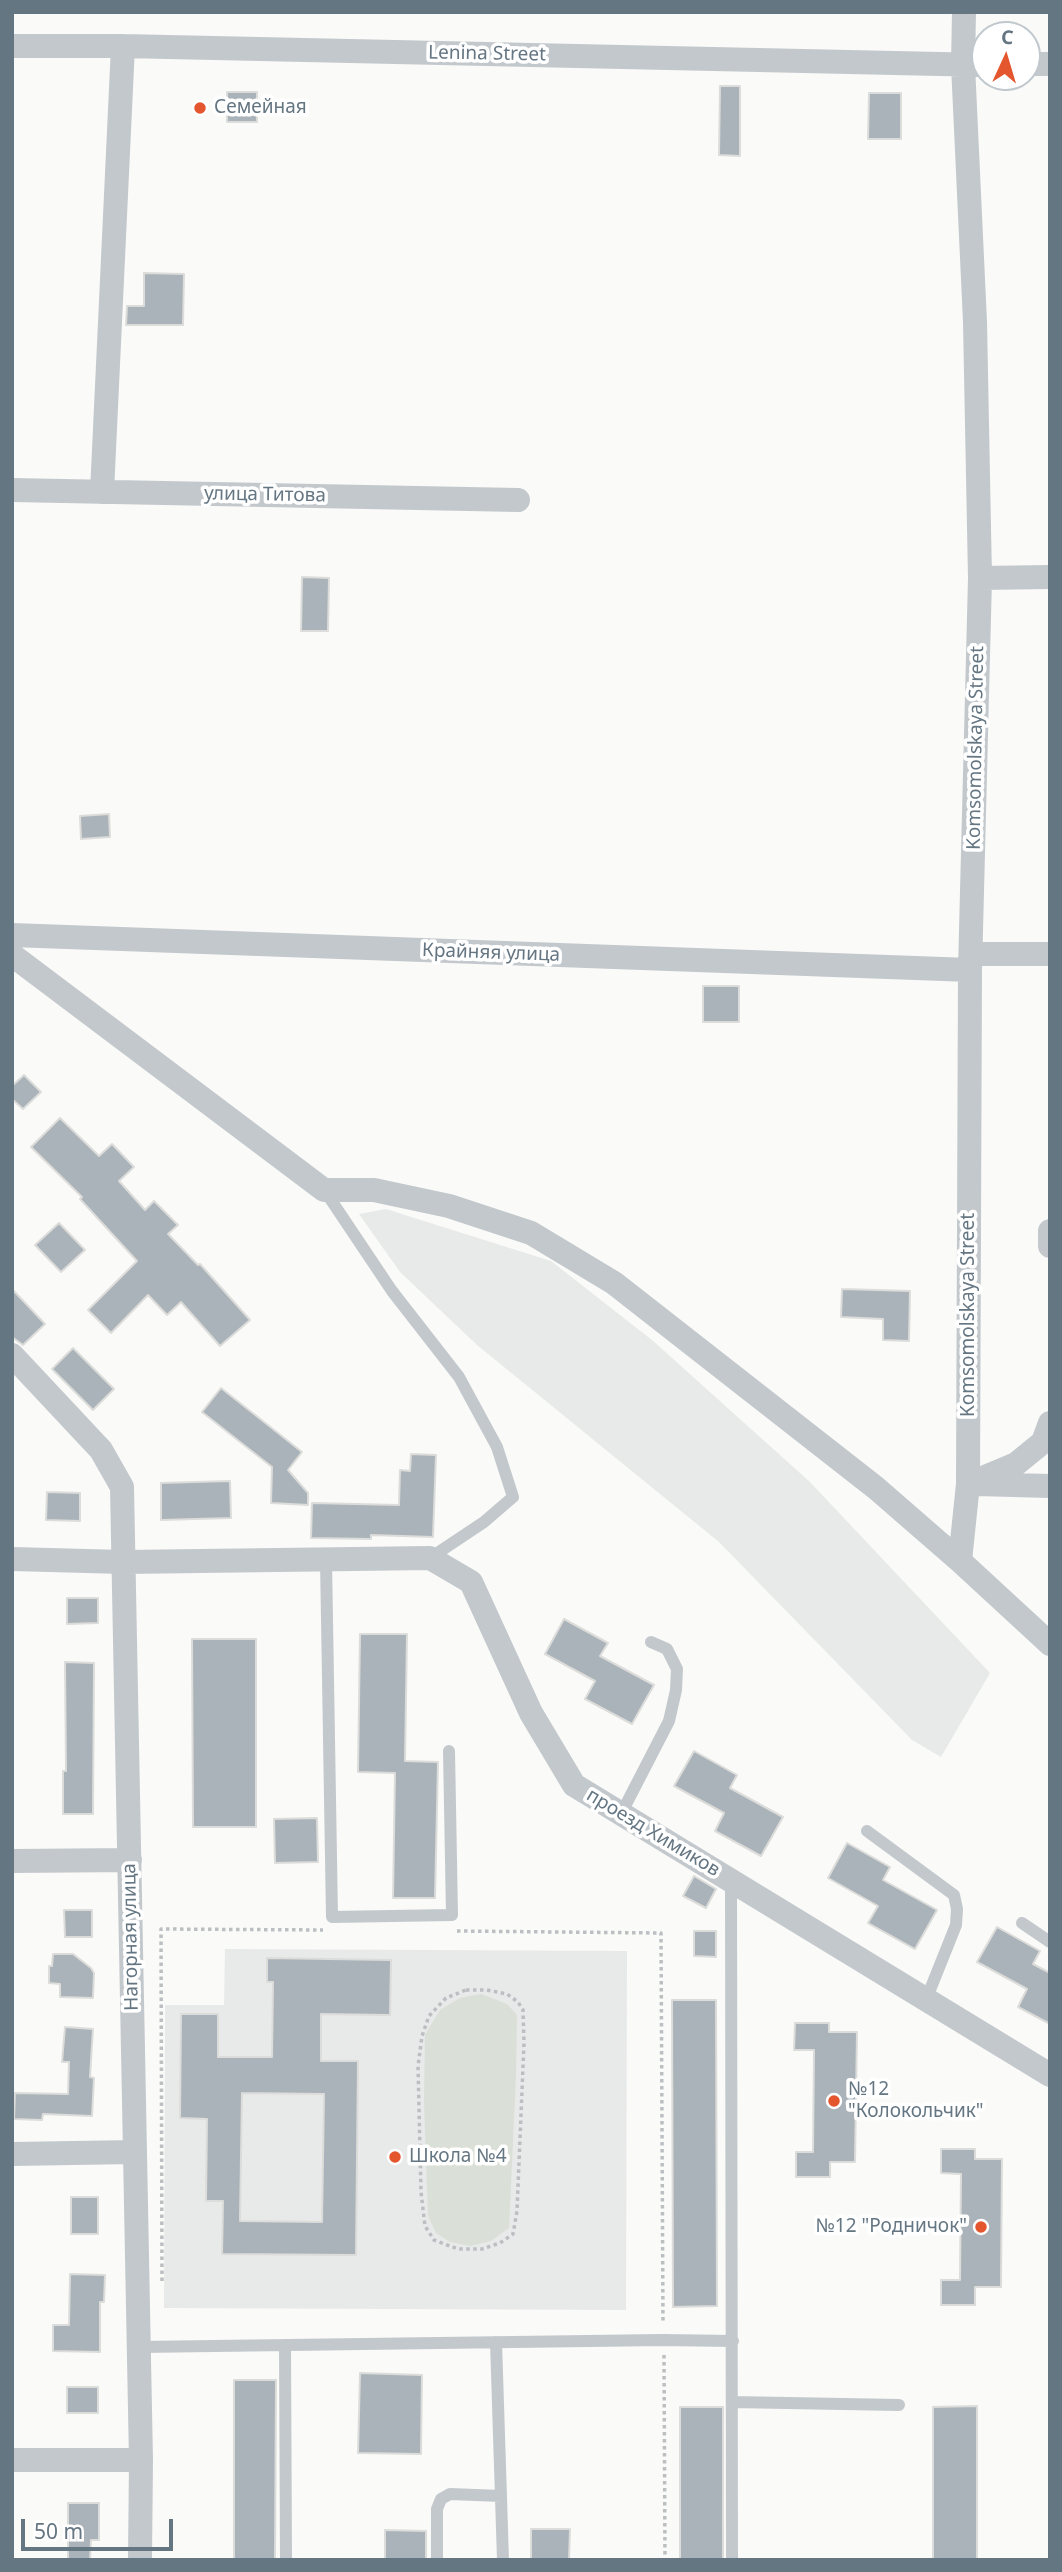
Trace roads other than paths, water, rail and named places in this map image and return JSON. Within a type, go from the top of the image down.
[{"type":"street","name":"Komsomolskaya Street","points":[[964,12],[971,49]]},
{"type":"street","name":"Lenina Street","points":[[12,46],[123,46],[971,65]]},
{"type":"street","points":[[102,492],[123,46]]},
{"type":"street","name":"Komsomolskaya Street","points":[[960,1561],[968,1484],[971,962],[980,578],[974,91]]},
{"type":"street","name":"улица Титова","points":[[12,490],[517,500]]},
{"type":"street","points":[[980,578],[1050,577]]},
{"type":"street","name":"Крайняя улица","points":[[12,935],[971,962],[1050,954]]},
{"type":"street","points":[[12,955],[324,1190],[374,1190],[449,1206],[531,1233],[614,1283],[876,1488],[1050,1644]]},
{"type":"street","points":[[1050,1231],[1050,1246]]},
{"type":"street","name":"Нагорная улица","points":[[12,1355],[101,1450],[121,1487],[139,2347],[140,2560]]},
{"type":"street","points":[[968,1484],[1016,1464],[1043,1442],[1050,1423]]},
{"type":"street","points":[[968,1484],[1050,1486]]},
{"type":"street","points":[[12,1559],[124,1562],[430,1558]]},
{"type":"street","name":"проезд Химиков","points":[[430,1558],[471,1582],[531,1713],[574,1785],[1050,2075]]},
{"type":"street","points":[[12,1861],[130,1860]]},
{"type":"street","points":[[12,2154],[135,2152]]},
{"type":"street","points":[[12,2460],[141,2460]]},
{"type":"lane","points":[[324,1190],[392,1291],[459,1377],[497,1447],[513,1497],[484,1521],[430,1558]]},
{"type":"lane","points":[[326,1559],[331,1917],[452,1915],[449,1751]]},
{"type":"lane","points":[[621,1814],[669,1720],[676,1690],[677,1669],[672,1659],[667,1650],[651,1642]]},
{"type":"lane","points":[[867,1831],[954,1895],[956,1925],[926,2000]]},
{"type":"lane","points":[[731,1881],[732,2560]]},
{"type":"lane","points":[[1022,1923],[1050,1942]]},
{"type":"lane","points":[[139,2347],[733,2341]]},
{"type":"lane","points":[[496,2342],[503,2560]]},
{"type":"lane","points":[[285,2345],[286,2560]]},
{"type":"lane","points":[[732,2402],[900,2405]]},
{"type":"lane","points":[[437,2560],[437,2508],[441,2499],[450,2494],[501,2496]]},
{"type":"place","name":"Семейная","points":[[200,108]]},
{"type":"place","name":"№12 \"Колокольчик\"","points":[[834,2101]]},
{"type":"place","name":"Школа №4","points":[[395,2157]]},
{"type":"place","name":"№12 \"Родничок\"","points":[[981,2227]]}]
